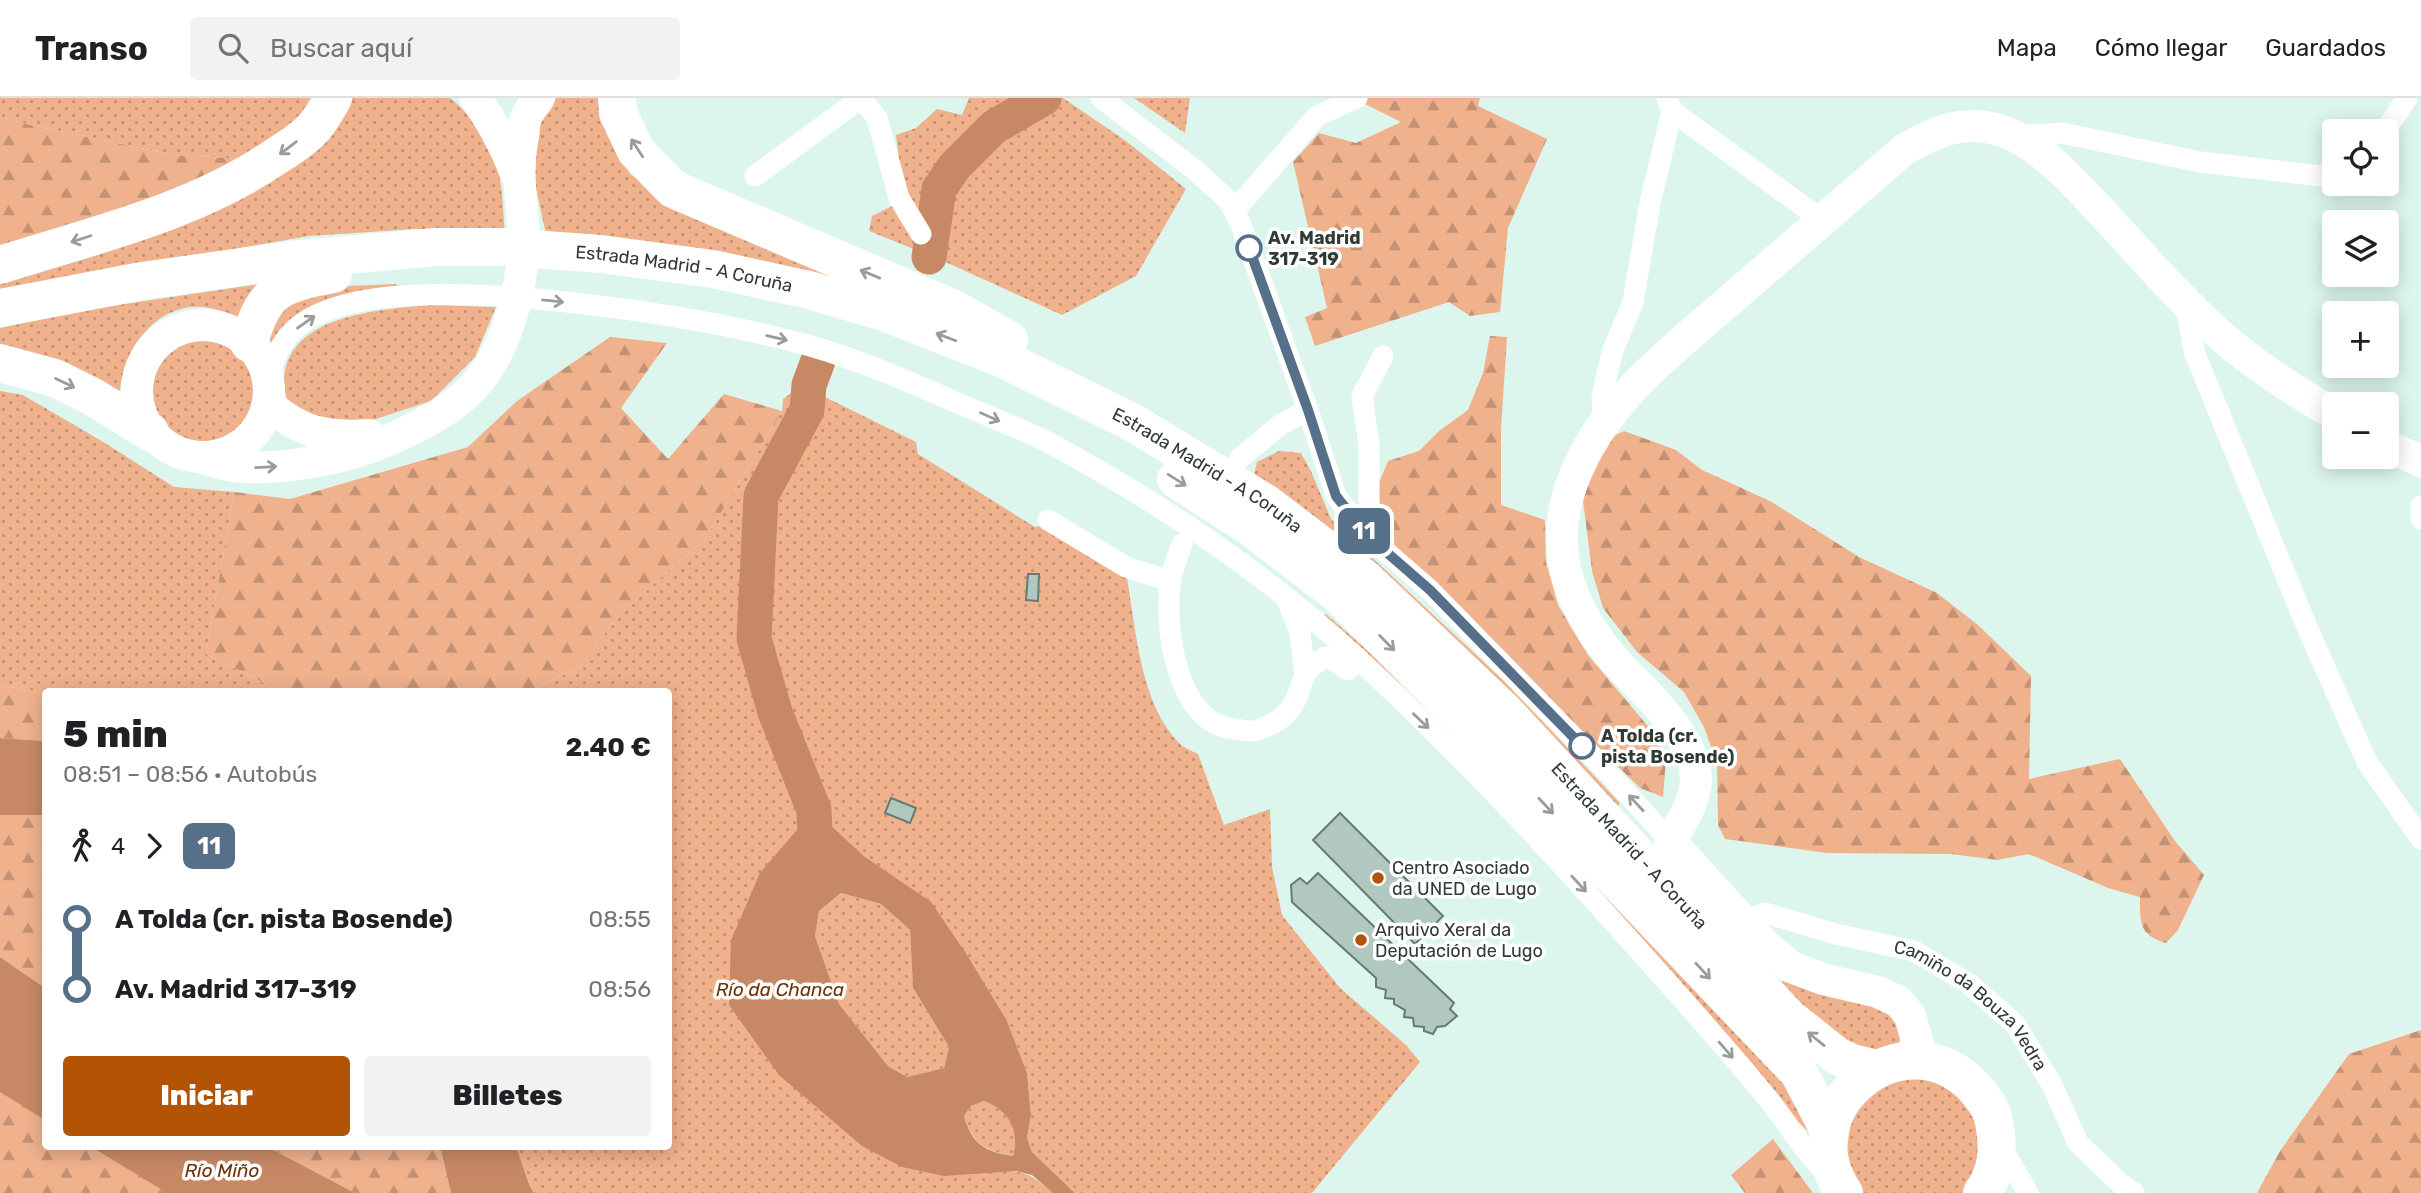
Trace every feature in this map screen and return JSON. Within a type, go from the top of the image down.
[{"type":"highway","points":[[0,265],[169,211],[214,192],[262,166],[291,146],[315,126],[333,98]]},
{"type":"highway","points":[[618,98],[618,113],[636,151],[673,189],[952,308],[1163,426],[1267,504]]},
{"type":"highway","name":"Estrada Madrid - A Coruña","points":[[0,308],[94,289],[224,268],[436,247],[505,247],[601,254],[713,269],[809,290],[884,312],[1001,358],[1130,421],[1267,504],[1364,578],[1504,711],[1788,1017],[1837,1056],[1877,1069]]},
{"type":"highway","name":"Estrada Madrid - A Coruña","points":[[347,255],[574,270],[669,282],[762,302],[869,335],[972,373],[1136,454],[1249,526],[1339,595],[1461,717],[1799,1073],[1829,1130]]},
{"type":"highway","points":[[249,344],[260,309],[267,299],[299,281],[336,273],[488,264]]},
{"type":"highway","points":[[0,363],[55,378],[93,397],[150,432]]},
{"type":"highway","name":"Estrada Madrid - A Coruña","points":[[1840,1188],[1829,1158],[1829,1130],[1835,1111],[1859,1079],[1897,1062],[1919,1060],[1943,1066],[1965,1078],[1982,1095],[1993,1117],[1998,1141],[1996,1163],[1988,1190]]},
{"type":"street","points":[[404,433],[340,437],[315,433],[292,424],[268,390],[257,353],[233,332],[214,326],[194,325],[175,331],[158,342],[145,357],[138,376],[136,395],[140,415],[150,432],[164,445],[180,454],[227,466],[291,465],[376,445],[404,433],[443,413],[466,395],[486,372],[502,343],[519,286],[523,261],[523,220],[518,179],[505,145],[475,98]]},
{"type":"street","points":[[518,179],[527,116],[540,98]]},
{"type":"street","points":[[755,176],[861,98],[877,118],[899,198],[921,234]]},
{"type":"street","points":[[1234,211],[1317,116],[1357,98]]},
{"type":"street","points":[[2393,119],[2407,98]]},
{"type":"street","points":[[1104,99],[1195,170],[1228,200],[1241,225],[1336,496],[1349,513],[1376,543],[1440,600],[1601,765],[1764,944],[1791,967],[1823,979],[1878,992],[1899,1002],[1910,1016],[1918,1044],[1919,1060]]},
{"type":"street","points":[[1604,423],[1602,396],[1613,350],[1633,302],[1670,104],[1822,220]]},
{"type":"street","points":[[1670,841],[1693,799],[1696,777],[1688,751],[1672,720],[1604,648],[1576,605],[1563,566],[1561,533],[1568,496],[1579,464],[1604,423],[1662,359],[1905,149],[1938,131],[1971,125],[2003,131],[2027,142],[2076,186],[2210,327],[2283,384],[2322,407]]},
{"type":"street","points":[[2014,136],[2062,133],[2200,162],[2322,176]]},
{"type":"street","points":[[199,457],[218,456],[236,449],[250,437],[261,422],[276,355],[290,334],[311,317],[357,302],[391,296],[466,294],[552,300],[655,313],[811,346],[891,373],[1051,444],[1119,482],[1248,568],[1355,656],[1473,771],[1585,890],[1755,1083],[1815,1163],[1840,1188]]},
{"type":"street","points":[[2185,301],[2195,354],[2306,628],[2367,762],[2421,839]]},
{"type":"street","points":[[1376,543],[1369,502],[1368,444],[1362,396],[1383,356]]},
{"type":"street","points":[[1239,460],[1280,425],[1308,410]]},
{"type":"street","points":[[2399,451],[2421,461]]},
{"type":"street","points":[[2421,506],[2421,519]]},
{"type":"street","points":[[1048,520],[1126,567],[1170,581]]},
{"type":"street","points":[[1182,544],[1170,581],[1169,616],[1176,664],[1186,693],[1201,714],[1222,728],[1257,731],[1282,719],[1293,706],[1305,673],[1314,663],[1326,657],[1348,670],[1355,656]]},
{"type":"street","points":[[1287,600],[1300,634],[1305,673]]},
{"type":"street","name":"Camiño da Bouza Vedra","points":[[1743,921],[1765,914],[1836,934],[1914,951],[1968,983],[2015,1024],[2052,1085],[2078,1143],[2134,1193]]},
{"type":"street","points":[[1998,1141],[2028,1193]]},
{"type":"green space","points":[[0,98],[315,98],[300,121],[247,159],[174,155],[26,124],[0,117]]},
{"type":"green space","points":[[343,98],[450,98],[466,112],[491,148],[500,177],[505,234],[414,229],[309,236],[0,290],[0,278],[91,248]]},
{"type":"green space","points":[[556,98],[604,98],[610,125],[630,174],[672,200],[911,306],[547,239],[530,161],[539,123]]},
{"type":"green space","points":[[969,98],[1063,98],[1126,141],[1186,189],[1136,276],[1062,315],[941,260],[869,231],[872,216],[904,200],[896,135],[916,128],[937,109],[962,115]]},
{"type":"green space","points":[[1134,98],[1190,98],[1185,133]]},
{"type":"green space","points":[[1353,98],[1480,98],[1478,106],[1547,139],[1508,228],[1500,312],[1470,316],[1449,302],[1315,346],[1305,317],[1327,308],[1293,162],[1319,133],[1356,143],[1401,122]]},
{"type":"green space","points":[[0,117],[174,155],[247,159],[142,204],[0,246]]},
{"type":"green space","points":[[273,282],[242,319],[217,310],[190,307],[173,311],[159,319],[147,329],[130,356],[120,387],[119,403],[0,356],[0,328],[84,310]]},
{"type":"green space","points":[[395,284],[401,287],[345,295],[314,306],[299,314],[271,343],[269,334],[272,315],[324,287]]},
{"type":"green space","points":[[428,305],[496,307],[475,357],[431,401],[348,428],[289,406],[284,384],[288,361],[299,343],[316,330],[361,314]]},
{"type":"green space","points":[[1490,336],[1507,337],[1501,429],[1501,505],[1545,520],[1546,562],[1558,605],[1588,655],[1652,731],[1666,760],[1663,797],[1640,788],[1364,519],[1388,461],[1419,451],[1439,431],[1468,410],[1483,373]]},
{"type":"green space","points":[[610,337],[667,343],[621,408],[668,459],[724,394],[782,411],[705,539],[621,613],[579,667],[536,688],[274,688],[206,654],[234,492],[290,499],[468,447],[517,401]]},
{"type":"green space","points":[[203,341],[222,345],[238,356],[249,372],[253,391],[249,410],[238,426],[222,437],[203,441],[184,437],[168,426],[157,410],[153,391],[157,372],[168,356],[184,345]]},
{"type":"green space","points":[[798,388],[821,395],[916,442],[918,454],[1035,527],[1045,525],[1127,578],[1137,643],[1156,708],[1179,743],[1198,754],[1224,825],[1270,809],[1272,867],[1282,915],[1340,988],[1406,1045],[1420,1062],[1312,1193],[1075,1193],[1032,1152],[1027,1138],[1031,1115],[1027,1073],[1007,1021],[865,857],[814,811],[731,940],[985,1172],[1007,1171],[1029,1175],[1053,1193],[534,1193],[530,1187],[517,1150],[672,1150],[672,688],[536,688],[579,667],[621,613],[705,539],[782,411],[783,399]]},
{"type":"green space","points":[[0,391],[23,395],[174,487],[234,492],[206,654],[274,688],[42,688],[42,692],[0,685]]},
{"type":"green space","points":[[1624,431],[1676,450],[1702,470],[1770,501],[1859,557],[1937,593],[1978,625],[2031,676],[2029,779],[2120,759],[2175,841],[2204,875],[2178,930],[2166,943],[2157,940],[2143,927],[2140,897],[2108,888],[2029,854],[1997,860],[1951,854],[1827,853],[1725,839],[1718,825],[1717,763],[1704,727],[1684,692],[1637,652],[1603,608],[1592,571],[1581,485],[1605,440]]},
{"type":"green space","points":[[1279,451],[1301,453],[1331,519],[1504,681],[1620,803],[1615,810],[1254,475],[1257,462]]},
{"type":"green space","points":[[1326,614],[1408,686],[1791,1090],[1808,1131],[1781,1107],[1323,618]]},
{"type":"green space","points":[[0,685],[42,692],[42,741],[0,738]]},
{"type":"green space","points":[[0,815],[42,815],[42,986],[0,957]]},
{"type":"green space","points":[[841,893],[881,904],[910,930],[913,988],[949,1047],[944,1068],[907,1077],[888,1066],[839,1004],[815,936],[819,911]]},
{"type":"green space","points":[[1785,978],[1874,1004],[1895,1018],[1902,1038],[1894,1048],[1860,1052],[1779,986]]},
{"type":"green space","points":[[2421,1030],[2421,1193],[2257,1193],[2280,1151],[2349,1054]]},
{"type":"green space","points":[[1923,1075],[1970,1102],[1985,1155],[1966,1193],[1861,1193],[1845,1165],[1852,1111],[1870,1089]]},
{"type":"green space","points":[[0,1091],[42,1112],[42,1150],[113,1150],[183,1193],[0,1193]]},
{"type":"green space","points":[[984,1101],[1000,1110],[1011,1122],[1015,1137],[1013,1156],[981,1145],[968,1126],[964,1116],[971,1106]]},
{"type":"green space","points":[[1773,1139],[1813,1193],[1745,1193],[1731,1175]]},
{"type":"green space","points":[[274,1150],[441,1150],[451,1193],[355,1193]]},
{"type":"water","points":[[0,738],[42,741],[42,815],[0,815]]},
{"type":"water","name":"Río da Chanca","points":[[814,810],[865,857],[931,902],[1007,1021],[1027,1073],[1031,1115],[1027,1138],[1032,1152],[1075,1193],[1053,1193],[1032,1175],[1016,1171],[944,1176],[902,1167],[862,1146],[779,1075],[729,1005],[731,940],[760,873]],"holes":[[[841,893],[881,904],[910,930],[913,988],[949,1047],[944,1068],[907,1077],[888,1066],[839,1004],[815,936],[819,911]],[[984,1101],[1000,1110],[1010,1122],[1015,1137],[1013,1156],[987,1149],[971,1134],[964,1116],[971,1106]]]},
{"type":"water","points":[[0,957],[42,986],[42,1118],[0,1092]]},
{"type":"water","name":"Río Miño","points":[[97,1150],[274,1150],[355,1193],[167,1193]]},
{"type":"water","points":[[441,1150],[517,1150],[534,1193],[451,1193]]},
{"type":"building","points":[[1028,574],[1039,574],[1038,601],[1026,600]]},
{"type":"building","points":[[891,798],[916,808],[910,823],[885,813]]},
{"type":"building","name":"Centro Asociado da UNED de Lugo","points":[[1340,813],[1443,916],[1415,944],[1313,840]]},
{"type":"building","name":"Arquivo Xeral da Deputación de Lugo","points":[[1318,873],[1454,1003],[1450,1009],[1457,1016],[1445,1026],[1437,1027],[1433,1034],[1424,1031],[1424,1027],[1414,1026],[1413,1018],[1404,1017],[1405,1010],[1394,1004],[1394,999],[1385,998],[1386,990],[1376,987],[1376,978],[1292,902],[1291,885],[1300,878],[1307,884]]},
{"type":"waterway","name":"Río da Chanca","points":[[929,257],[939,189],[955,166],[994,127],[1044,98]]},
{"type":"waterway","name":"Río da Chanca","points":[[809,855],[815,835],[814,810],[775,712],[754,639],[761,496],[807,410],[809,385],[818,361]]},
{"type":"bus line","name":"11","points":[[1249,248],[1336,496],[1369,537],[1430,590],[1582,746]]},
{"type":"place","name":"Av. Madrid 317-319","points":[[1249,248]]},
{"type":"place","name":"A Tolda (cr. pista Bosende)","points":[[1582,746]]},
{"type":"place","name":"Centro Asociado da UNED de Lugo","points":[[1378,878]]},
{"type":"place","name":"Arquivo Xeral da Deputación de Lugo","points":[[1361,940]]}]
